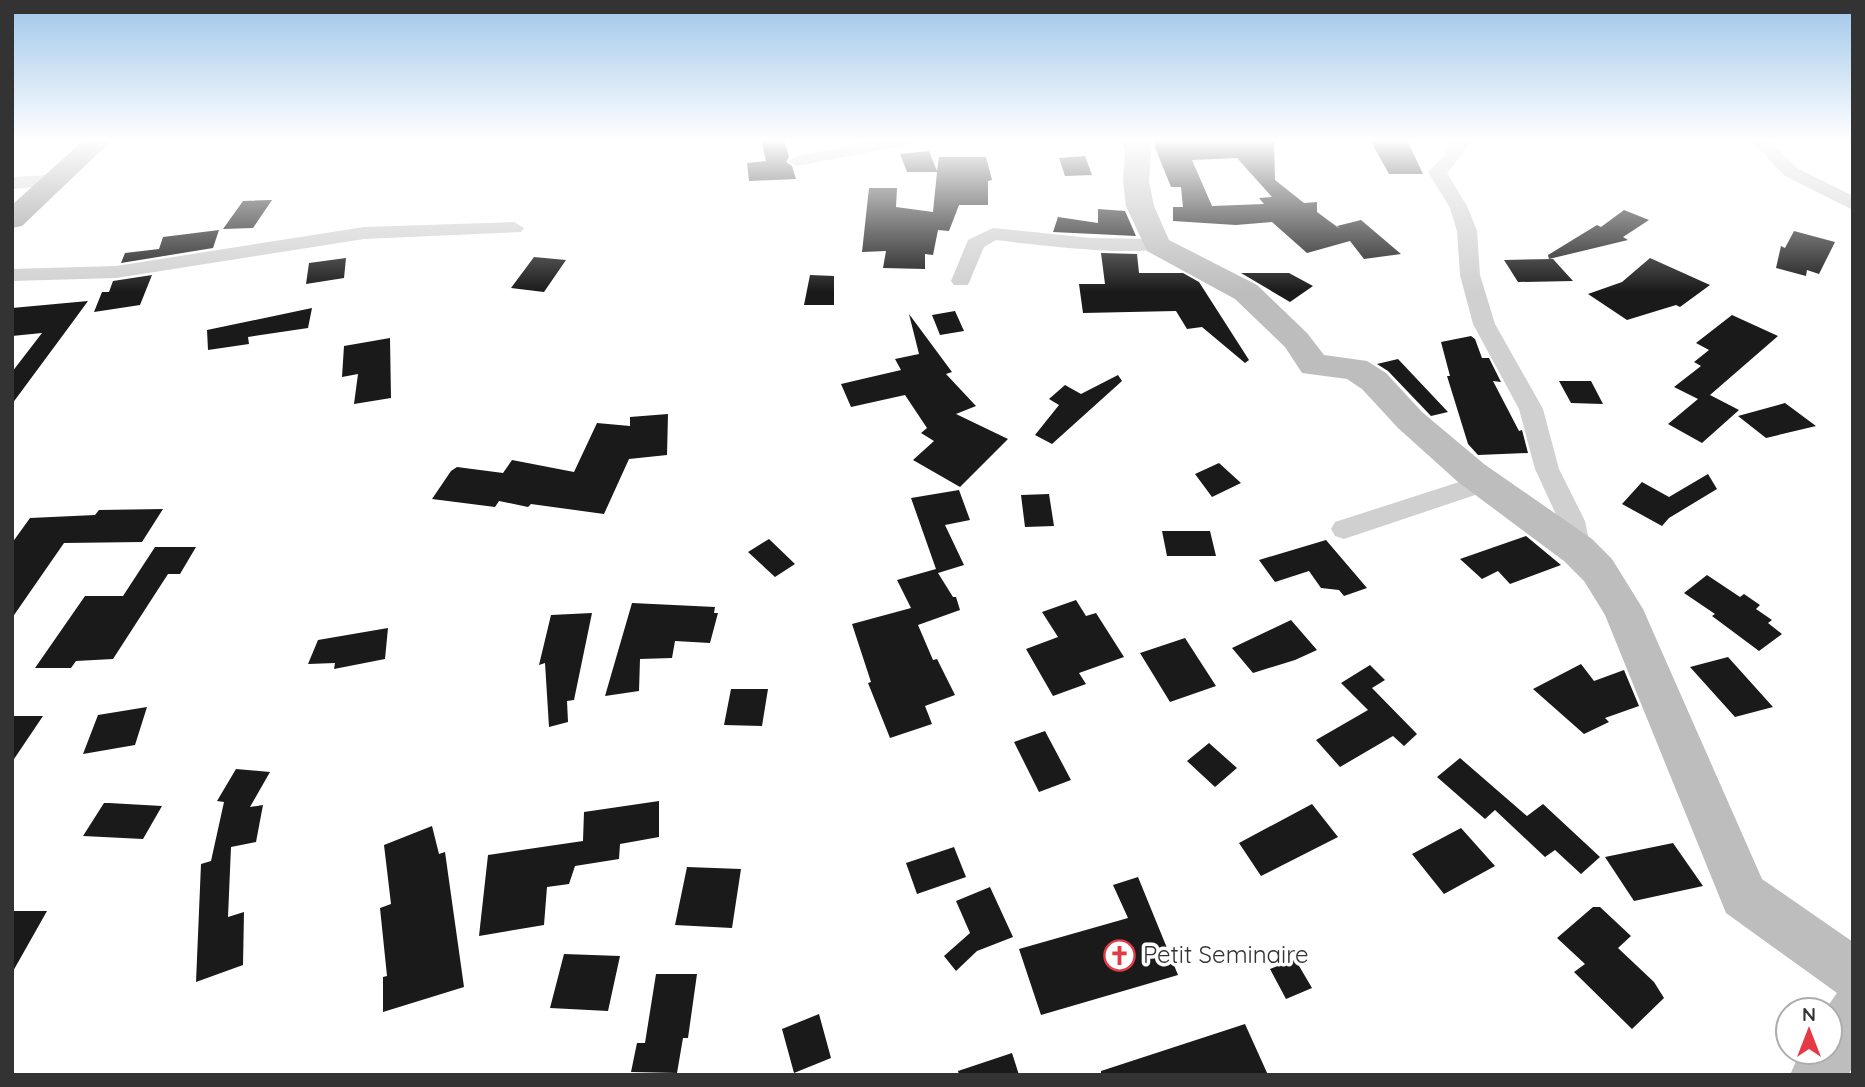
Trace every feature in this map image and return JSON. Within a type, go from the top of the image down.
[{"type":"highway","points":[[12,220],[41,191]]},
{"type":"street","points":[[1138,191],[1140,206],[1157,245]]},
{"type":"street","points":[[1448,191],[1459,208],[1467,231],[1470,275],[1484,324],[1531,409],[1547,469],[1572,521],[1578,550]]},
{"type":"street","points":[[1827,191],[1853,204]]},
{"type":"street","points":[[12,275],[116,272],[364,233],[513,229]]},
{"type":"street","points":[[961,281],[975,244],[993,234],[1091,244],[1157,245],[1247,292],[1296,340],[1314,365],[1355,369],[1374,381],[1410,420],[1485,483],[1578,550],[1598,570],[1623,609],[1744,895],[1853,973]]},
{"type":"street","points":[[1344,529],[1485,483]]},
{"type":"street","points":[[1818,1075],[1853,1013]]},
{"type":"building","points":[[869,191],[897,191],[896,207],[933,212],[935,191],[988,191],[988,205],[959,205],[949,231],[938,230],[933,255],[925,254],[925,269],[883,268],[886,251],[862,252]]},
{"type":"building","points":[[1181,191],[1205,191],[1212,206],[1264,204],[1259,198],[1272,197],[1266,191],[1289,191],[1304,203],[1317,202],[1317,212],[1340,229],[1337,226],[1361,220],[1401,254],[1364,259],[1350,241],[1307,253],[1272,222],[1236,225],[1173,221],[1173,207],[1183,207]]},
{"type":"building","points":[[272,200],[253,228],[223,229],[243,201]]},
{"type":"building","points":[[1098,209],[1125,211],[1136,236],[1053,232],[1058,217],[1098,223]]},
{"type":"building","points":[[1624,210],[1649,220],[1623,237],[1628,240],[1549,259],[1548,255],[1597,225],[1601,227]]},
{"type":"building","points":[[219,230],[213,248],[121,263],[125,253],[159,249],[163,237]]},
{"type":"building","points":[[1794,231],[1835,242],[1819,274],[1807,270],[1806,276],[1776,268],[1781,246],[1785,248]]},
{"type":"building","points":[[1101,253],[1137,254],[1139,273],[1183,273],[1199,282],[1249,360],[1245,363],[1202,327],[1187,329],[1176,311],[1083,313],[1079,284],[1105,284]]},
{"type":"building","points":[[534,257],[566,260],[544,292],[511,288]]},
{"type":"building","points":[[346,258],[344,278],[306,284],[309,263]]},
{"type":"building","points":[[1650,258],[1710,285],[1680,307],[1676,305],[1627,320],[1588,294],[1622,282]]},
{"type":"building","points":[[1553,259],[1573,281],[1518,282],[1504,260]]},
{"type":"building","points":[[1241,273],[1289,273],[1313,286],[1290,302]]},
{"type":"building","points":[[152,275],[140,305],[94,312],[102,292],[109,292],[113,281]]},
{"type":"building","points":[[810,275],[834,276],[834,305],[804,305]]},
{"type":"building","points":[[88,301],[12,404],[12,372],[42,333],[12,336],[12,308]]},
{"type":"building","points":[[312,308],[308,328],[248,337],[249,344],[208,350],[207,330]]},
{"type":"building","points":[[955,311],[964,331],[940,335],[932,315]]},
{"type":"building","points":[[909,314],[952,372],[946,374],[976,406],[956,414],[1008,439],[960,487],[913,460],[934,441],[921,433],[927,428],[905,395],[851,407],[841,384],[901,370],[895,359],[919,354]]},
{"type":"building","points":[[1732,315],[1778,336],[1710,395],[1739,410],[1702,443],[1668,424],[1698,399],[1674,387],[1701,366],[1694,362],[1709,350],[1696,343]]},
{"type":"building","points":[[1471,336],[1475,339],[1482,358],[1489,358],[1501,382],[1493,381],[1519,431],[1522,430],[1528,453],[1478,455],[1468,444],[1447,376],[1450,376],[1441,342]]},
{"type":"building","points":[[390,338],[391,398],[354,404],[358,374],[342,377],[344,346]]},
{"type":"building","points":[[1398,359],[1448,412],[1431,416],[1388,371],[1377,364]]},
{"type":"building","points":[[1118,375],[1122,381],[1052,444],[1035,435],[1059,405],[1049,399],[1065,385],[1081,394]]},
{"type":"building","points":[[1559,381],[1591,381],[1603,404],[1571,403]]},
{"type":"building","points":[[1785,403],[1816,426],[1766,438],[1738,416]]},
{"type":"building","points":[[668,414],[667,455],[629,459],[604,514],[531,504],[528,507],[499,501],[495,507],[432,499],[451,471],[457,467],[503,473],[512,460],[574,472],[597,423],[630,426],[630,417]]},
{"type":"building","points":[[1219,463],[1241,483],[1212,497],[1195,474]]},
{"type":"building","points":[[1708,474],[1717,489],[1669,518],[1662,526],[1622,504],[1642,482],[1669,497]]},
{"type":"building","points":[[959,490],[970,520],[945,525],[964,565],[938,573],[953,597],[956,597],[960,610],[918,625],[933,660],[937,659],[955,695],[925,706],[932,724],[890,738],[868,683],[871,682],[852,624],[911,608],[897,580],[936,569],[911,498]]},
{"type":"building","points":[[1049,494],[1054,526],[1025,527],[1021,495]]},
{"type":"building","points":[[163,509],[142,542],[64,543],[12,618],[12,543],[30,518],[95,515],[99,510]]},
{"type":"building","points":[[1162,531],[1210,531],[1216,556],[1167,556]]},
{"type":"building","points":[[1526,536],[1561,565],[1510,584],[1498,571],[1482,579],[1460,559]]},
{"type":"building","points":[[769,539],[795,564],[775,577],[748,552]]},
{"type":"building","points":[[1326,540],[1367,588],[1344,596],[1339,590],[1321,588],[1309,571],[1275,582],[1259,560]]},
{"type":"building","points":[[155,547],[196,547],[180,574],[168,574],[113,659],[76,661],[71,668],[35,668],[85,596],[123,596]]},
{"type":"building","points":[[1707,575],[1740,597],[1744,594],[1760,605],[1756,609],[1772,620],[1768,623],[1782,634],[1759,651],[1712,616],[1715,614],[1684,593]]},
{"type":"building","points":[[1076,600],[1086,616],[1096,613],[1124,657],[1079,673],[1086,684],[1053,696],[1026,649],[1058,637],[1042,612]]},
{"type":"building","points":[[632,603],[715,607],[714,613],[718,613],[710,643],[675,641],[672,658],[640,659],[639,691],[605,696]]},
{"type":"building","points":[[592,613],[574,700],[567,701],[568,722],[549,727],[545,663],[539,665],[551,615]]},
{"type":"building","points":[[1291,620],[1317,650],[1253,673],[1232,648]]},
{"type":"building","points":[[388,628],[385,659],[334,669],[335,663],[308,664],[318,640]]},
{"type":"building","points":[[1185,638],[1216,686],[1170,702],[1140,653]]},
{"type":"building","points":[[1728,657],[1773,707],[1735,717],[1690,667]]},
{"type":"building","points":[[1581,664],[1594,681],[1624,670],[1639,706],[1605,718],[1609,722],[1584,734],[1533,689]]},
{"type":"building","points":[[1370,665],[1385,680],[1372,688],[1417,734],[1404,746],[1393,736],[1340,767],[1316,740],[1368,710],[1341,683]]},
{"type":"building","points":[[731,689],[768,689],[762,726],[724,725]]},
{"type":"building","points":[[147,707],[135,745],[83,754],[98,715]]},
{"type":"building","points":[[12,716],[43,716],[12,762]]},
{"type":"building","points":[[1045,731],[1071,780],[1039,792],[1014,742]]},
{"type":"building","points":[[1209,743],[1237,768],[1215,787],[1187,761]]},
{"type":"building","points":[[1460,758],[1527,816],[1543,804],[1600,857],[1581,874],[1555,850],[1545,857],[1495,810],[1485,819],[1437,777]]},
{"type":"building","points":[[236,769],[270,772],[250,807],[263,805],[256,842],[231,847],[228,917],[244,912],[243,965],[196,982],[201,864],[211,861],[224,802],[217,801]]},
{"type":"building","points":[[659,801],[659,837],[620,844],[619,859],[575,866],[569,884],[547,887],[544,925],[479,936],[488,855],[583,841],[584,812]]},
{"type":"building","points":[[104,803],[162,806],[143,839],[83,836]]},
{"type":"building","points":[[1312,804],[1338,837],[1261,876],[1239,843]]},
{"type":"building","points":[[432,826],[439,854],[445,852],[464,987],[383,1012],[383,977],[387,976],[380,908],[391,904],[384,845]]},
{"type":"building","points":[[1461,828],[1495,866],[1444,894],[1412,854]]},
{"type":"building","points":[[1673,843],[1703,886],[1634,901],[1605,857]]},
{"type":"building","points":[[954,847],[966,877],[917,894],[906,863]]},
{"type":"building","points":[[687,867],[741,869],[732,928],[675,925]]},
{"type":"building","points":[[1138,877],[1178,975],[1041,1015],[1019,949],[1128,918],[1113,885]]},
{"type":"building","points":[[990,887],[1013,937],[977,951],[956,971],[944,956],[970,933],[956,901]]},
{"type":"building","points":[[1593,907],[1600,907],[1631,936],[1618,948],[1654,982],[1664,998],[1632,1029],[1574,972],[1585,964],[1557,938]]},
{"type":"building","points":[[12,911],[47,911],[12,973]]},
{"type":"building","points":[[564,954],[620,956],[608,1011],[550,1008]]},
{"type":"building","points":[[1295,959],[1312,988],[1286,999],[1270,969]]},
{"type":"building","points":[[656,974],[697,974],[688,1038],[683,1038],[677,1073],[631,1072],[637,1043],[645,1043]]},
{"type":"building","points":[[819,1014],[831,1058],[794,1073],[782,1029]]},
{"type":"building","points":[[1245,1024],[1268,1075],[1101,1075],[1101,1071]]},
{"type":"building","points":[[1012,1053],[1019,1075],[959,1075],[958,1071]]},
{"type":"place","name":"Petit Seminaire","points":[[1120,955]]}]
